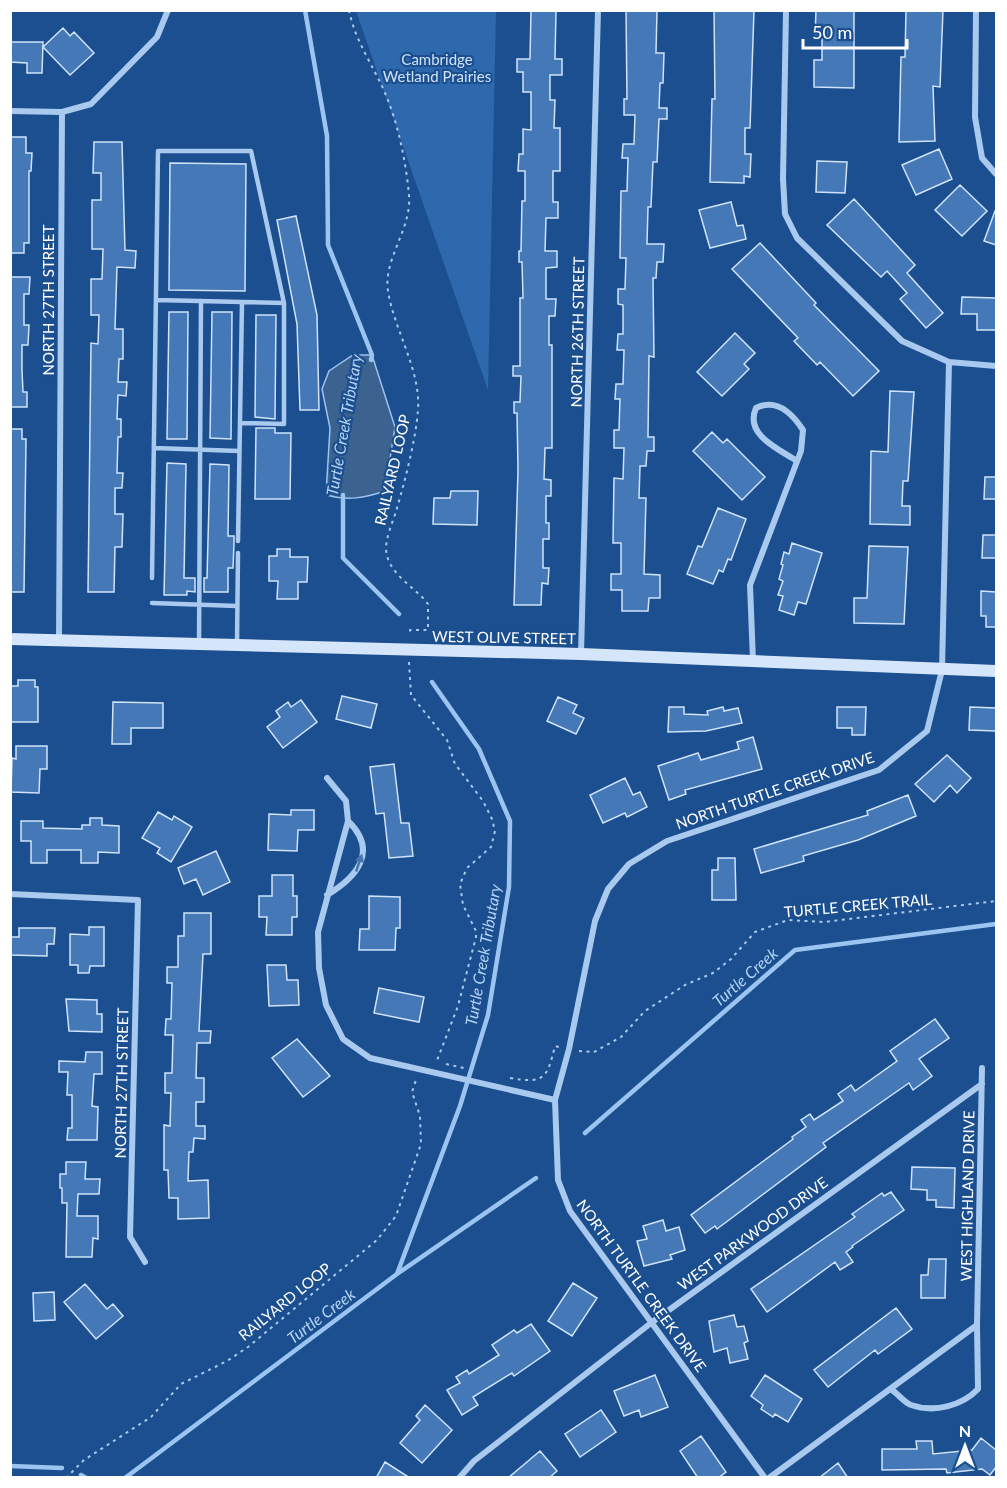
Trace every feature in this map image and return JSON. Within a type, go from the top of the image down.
[{"type":"main road","name":"WEST OLIVE STREET","points":[[10,639],[582,654],[996,671]]},
{"type":"street","points":[[10,111],[62,112],[91,104],[157,37],[168,10]]},
{"type":"street","name":"NORTH 26TH STREET","points":[[582,654],[598,10]]},
{"type":"street","points":[[786,10],[783,179],[785,214],[797,238],[902,341],[949,362],[996,366]]},
{"type":"street","points":[[976,10],[975,117],[982,159],[996,174]]},
{"type":"street","name":"NORTH 27TH STREET","points":[[59,641],[62,112]]},
{"type":"street","name":"NORTH TURTLE CREEK DRIVE","points":[[767,1478],[570,1211],[558,1180],[555,1100],[569,1049],[595,921],[609,889],[629,864],[667,841],[879,770],[927,731],[942,670],[949,362]]},
{"type":"street","points":[[753,662],[750,585],[797,461],[803,430],[796,420],[778,405],[765,403],[756,408],[753,424],[758,435],[797,461]]},
{"type":"street","points":[[327,778],[346,801],[348,821],[318,932],[319,968],[326,1005],[343,1039],[370,1058],[555,1100]]},
{"type":"street","points":[[327,895],[345,884],[357,872],[363,857],[358,831],[348,821]]},
{"type":"street","name":"NORTH 27TH STREET","points":[[10,894],[138,900],[130,1238],[146,1262]]},
{"type":"street","name":"WEST HIGHLAND DRIVE","points":[[892,1390],[910,1405],[946,1407],[968,1400],[978,1389],[982,1068]]},
{"type":"street","name":"WEST PARKWOOD DRIVE","points":[[459,1478],[474,1461],[651,1323],[982,1084]]},
{"type":"street","points":[[767,1478],[892,1390],[977,1325]]},
{"type":"lane","points":[[152,578],[158,151],[251,151],[284,303],[284,424],[240,423]]},
{"type":"lane","points":[[156,300],[284,303]]},
{"type":"lane","points":[[199,645],[201,301]]},
{"type":"lane","points":[[238,541],[242,302]]},
{"type":"lane","points":[[154,448],[239,451]]},
{"type":"lane","points":[[237,646],[238,553]]},
{"type":"lane","points":[[152,603],[237,606]]},
{"type":"path","name":"RAILYARD LOOP","points":[[349,10],[352,28],[393,117],[409,195],[404,230],[388,277],[388,290],[408,356],[418,409],[398,506],[386,544],[387,557],[395,570],[428,604],[428,630],[410,630]]},
{"type":"path","points":[[409,668],[411,695],[447,740],[455,764],[488,810],[495,831],[491,848],[467,868],[460,884],[463,905],[476,931],[476,937],[458,1006],[437,1062]]},
{"type":"path","name":"TURTLE CREEK TRAIL","points":[[584,1053],[594,1052],[621,1037],[645,1011],[685,985],[712,973],[731,959],[755,932],[788,920],[824,922],[996,901]]},
{"type":"path","points":[[501,1077],[530,1082],[541,1079],[549,1072],[555,1046]]},
{"type":"path","name":"RAILYARD LOOP","points":[[66,1478],[84,1460],[150,1417],[181,1384],[227,1361],[248,1347],[382,1235],[396,1216],[420,1152],[422,1131],[412,1092],[415,1080]]},
{"type":"green space","name":"Cambridge Wetland Prairies","points":[[356,11],[496,11],[488,390]]},
{"type":"water","points":[[353,355],[372,355],[395,427],[385,491],[363,497],[341,498],[326,495],[330,428],[322,389],[329,371]]},
{"type":"building","points":[[531,10],[556,10],[555,59],[562,59],[562,75],[550,75],[550,100],[555,100],[554,128],[560,128],[560,171],[553,171],[553,202],[558,202],[558,218],[546,218],[545,251],[557,251],[557,267],[546,268],[546,299],[556,299],[555,316],[549,316],[549,345],[552,345],[552,448],[545,448],[544,479],[551,480],[551,496],[546,496],[546,523],[549,523],[549,539],[543,539],[543,568],[549,568],[548,584],[542,583],[541,605],[514,605],[518,470],[517,413],[514,413],[514,402],[520,402],[521,376],[513,376],[513,366],[520,366],[520,298],[523,298],[522,262],[519,262],[519,251],[521,251],[522,201],[525,201],[525,171],[518,171],[519,154],[523,154],[523,129],[531,130],[531,92],[523,92],[523,72],[517,72],[517,59],[530,59]]},
{"type":"building","points":[[626,10],[657,10],[656,53],[664,53],[659,108],[667,108],[667,119],[659,119],[657,162],[653,162],[651,207],[648,207],[647,244],[664,244],[663,262],[657,262],[656,278],[653,278],[654,357],[649,356],[648,437],[654,437],[654,451],[647,451],[646,466],[640,466],[639,498],[646,498],[644,574],[660,575],[660,598],[649,598],[648,611],[622,611],[622,590],[611,590],[611,574],[621,574],[621,543],[613,543],[614,478],[623,479],[624,448],[614,448],[614,430],[619,430],[620,399],[615,399],[616,384],[623,384],[624,350],[617,350],[618,334],[623,334],[623,305],[618,304],[618,289],[625,289],[626,258],[620,258],[621,191],[627,191],[628,158],[622,158],[623,144],[634,144],[635,115],[624,115],[624,99],[627,99]]},
{"type":"building","points":[[714,10],[754,10],[750,128],[745,128],[745,154],[751,154],[750,177],[744,176],[744,183],[710,182],[712,99],[715,99]]},
{"type":"building","points":[[816,10],[854,10],[854,88],[814,87],[814,60],[822,60],[822,38],[815,38]]},
{"type":"building","points":[[906,10],[943,10],[940,87],[933,86],[935,141],[899,142],[901,57],[905,57]]},
{"type":"building","points":[[63,28],[70,36],[74,32],[94,53],[70,75],[43,47]]},
{"type":"building","points":[[10,42],[43,42],[42,73],[27,73],[27,63],[10,62]]},
{"type":"building","points":[[10,137],[26,137],[26,153],[32,153],[31,171],[29,171],[29,243],[24,243],[24,253],[10,253]]},
{"type":"building","points":[[94,142],[122,142],[125,250],[136,251],[135,268],[117,267],[115,329],[123,329],[123,359],[119,359],[118,382],[127,382],[126,396],[118,395],[117,419],[121,419],[121,437],[118,437],[117,473],[123,473],[122,488],[115,488],[115,514],[123,514],[122,547],[115,547],[114,592],[88,592],[91,343],[98,344],[99,315],[91,315],[91,279],[102,279],[103,249],[92,249],[92,200],[101,200],[101,173],[93,173]]},
{"type":"building","points":[[939,149],[952,179],[916,195],[902,165]]},
{"type":"building","points":[[817,161],[847,162],[845,193],[816,192]]},
{"type":"building","points":[[170,163],[246,164],[245,291],[169,290]]},
{"type":"building","points":[[960,185],[987,211],[962,236],[935,210]]},
{"type":"building","points":[[854,199],[915,265],[907,273],[943,313],[926,328],[900,299],[907,293],[887,271],[881,277],[827,225]]},
{"type":"building","points":[[731,202],[737,226],[743,225],[746,239],[710,248],[699,210]]},
{"type":"building","points":[[996,211],[996,245],[984,241]]},
{"type":"building","points":[[296,216],[317,315],[319,410],[300,410],[297,324],[277,220]]},
{"type":"building","points":[[760,243],[816,303],[814,305],[879,371],[853,396],[820,362],[817,365],[794,341],[798,338],[732,269]]},
{"type":"building","points":[[10,277],[30,277],[29,294],[24,294],[24,325],[29,325],[28,345],[22,345],[23,392],[27,392],[27,407],[10,407]]},
{"type":"building","points":[[962,297],[996,298],[996,330],[977,330],[977,314],[961,314]]},
{"type":"building","points":[[169,312],[188,312],[187,439],[167,439]]},
{"type":"building","points":[[212,312],[232,312],[231,439],[210,438]]},
{"type":"building","points":[[256,315],[276,315],[275,419],[255,417]]},
{"type":"building","points":[[735,333],[755,353],[744,364],[749,369],[722,396],[697,372]]},
{"type":"building","points":[[890,391],[914,392],[908,481],[903,481],[902,506],[910,506],[910,525],[870,524],[871,451],[888,452]]},
{"type":"building","points":[[256,428],[275,428],[275,433],[291,433],[290,499],[255,499]]},
{"type":"building","points":[[10,429],[22,429],[22,439],[26,439],[24,592],[10,592]]},
{"type":"building","points":[[712,432],[723,443],[727,439],[765,477],[742,500],[693,451]]},
{"type":"building","points":[[167,463],[186,464],[184,578],[195,578],[195,592],[187,591],[187,595],[164,595]]},
{"type":"building","points":[[210,464],[229,465],[228,536],[234,536],[234,543],[233,568],[228,568],[228,592],[204,592],[204,578],[207,578]]},
{"type":"building","points":[[985,477],[996,477],[996,499],[984,499]]},
{"type":"building","points":[[451,491],[478,491],[477,525],[433,524],[434,498],[450,498]]},
{"type":"building","points":[[718,508],[746,519],[731,560],[728,559],[723,572],[719,570],[713,584],[687,574],[698,546],[702,547]]},
{"type":"building","points":[[983,535],[996,535],[996,558],[982,558]]},
{"type":"building","points":[[792,543],[822,553],[806,604],[798,602],[794,615],[779,610],[783,596],[778,595],[783,581],[779,579],[784,552],[789,554]]},
{"type":"building","points":[[869,546],[908,547],[904,624],[854,623],[854,598],[867,598]]},
{"type":"building","points":[[277,549],[290,549],[290,557],[308,557],[307,582],[298,582],[298,599],[277,599],[278,581],[269,581],[269,556],[277,556]]},
{"type":"building","points":[[981,591],[996,592],[996,627],[986,627],[986,616],[981,616]]},
{"type":"building","points":[[18,680],[35,680],[35,687],[38,687],[38,722],[10,722],[11,686],[18,686]]},
{"type":"building","points":[[342,696],[377,704],[371,728],[336,719]]},
{"type":"building","points":[[558,697],[577,705],[573,713],[584,718],[576,734],[547,721]]},
{"type":"building","points":[[301,700],[317,722],[283,748],[267,727],[280,717],[276,711],[288,702],[291,707]]},
{"type":"building","points":[[113,702],[163,703],[163,728],[131,728],[131,744],[112,744]]},
{"type":"building","points":[[669,707],[684,707],[684,714],[708,715],[707,711],[723,707],[724,711],[738,708],[742,723],[706,731],[668,732]]},
{"type":"building","points":[[837,707],[866,707],[865,735],[852,735],[852,728],[837,728]]},
{"type":"building","points":[[970,707],[996,708],[996,731],[969,730]]},
{"type":"building","points":[[753,737],[762,769],[685,790],[686,794],[669,800],[658,766],[698,753],[701,760],[739,749],[737,742]]},
{"type":"building","points":[[16,746],[47,746],[47,769],[40,769],[39,793],[11,792],[12,758],[16,759]]},
{"type":"building","points":[[947,755],[971,778],[957,793],[950,785],[934,802],[915,784]]},
{"type":"building","points":[[394,764],[401,823],[409,823],[413,856],[389,858],[384,813],[376,814],[370,767]]},
{"type":"building","points":[[625,778],[633,795],[640,792],[647,807],[627,817],[625,813],[603,823],[590,795]]},
{"type":"building","points":[[908,795],[916,816],[858,840],[803,856],[804,861],[761,873],[754,849],[868,815],[867,811]]},
{"type":"building","points":[[291,810],[314,810],[314,830],[298,830],[297,851],[268,850],[269,814],[291,815]]},
{"type":"building","points":[[158,812],[172,820],[174,816],[192,827],[171,862],[157,853],[160,848],[142,838]]},
{"type":"building","points":[[90,818],[102,818],[102,825],[119,826],[119,853],[98,852],[98,863],[81,863],[81,850],[47,850],[47,863],[31,863],[31,841],[21,841],[21,821],[43,821],[43,828],[82,829],[82,825],[90,825]]},
{"type":"building","points":[[216,851],[230,882],[203,895],[196,879],[184,884],[178,868]]},
{"type":"building","points":[[718,858],[735,858],[736,900],[712,900],[712,870],[718,870]]},
{"type":"building","points":[[272,875],[293,875],[293,896],[297,896],[297,917],[292,917],[292,935],[266,935],[267,917],[259,917],[259,896],[272,896]]},
{"type":"building","points":[[369,896],[400,897],[400,928],[396,928],[395,950],[359,950],[360,929],[369,929]]},
{"type":"building","points":[[184,913],[211,913],[211,954],[203,954],[199,1031],[211,1031],[210,1043],[197,1043],[196,1078],[204,1078],[204,1102],[196,1102],[196,1126],[205,1126],[205,1139],[194,1138],[193,1152],[189,1152],[188,1181],[208,1180],[209,1218],[178,1219],[178,1198],[169,1198],[168,1170],[164,1170],[164,1125],[170,1126],[171,1093],[165,1093],[165,1073],[172,1073],[173,1035],[165,1035],[166,1019],[171,1019],[172,983],[167,983],[167,967],[178,967],[178,936],[184,936]]},
{"type":"building","points":[[89,927],[104,927],[104,966],[90,966],[89,973],[78,973],[78,965],[70,965],[70,934],[89,935]]},
{"type":"building","points":[[19,928],[55,928],[54,944],[47,944],[47,956],[10,955],[10,937],[19,937]]},
{"type":"building","points":[[267,965],[286,965],[287,980],[298,980],[299,1005],[269,1006]]},
{"type":"building","points":[[379,988],[424,997],[419,1022],[374,1013]]},
{"type":"building","points":[[66,999],[97,1000],[97,1014],[102,1014],[102,1032],[69,1031]]},
{"type":"building","points":[[935,1019],[949,1038],[919,1059],[932,1076],[913,1090],[909,1083],[823,1143],[826,1147],[717,1229],[715,1226],[705,1233],[691,1215],[793,1139],[792,1137],[806,1127],[801,1120],[810,1114],[814,1120],[843,1101],[838,1094],[851,1085],[855,1091],[897,1061],[890,1051]]},
{"type":"building","points":[[297,1039],[330,1076],[303,1097],[272,1058]]},
{"type":"building","points":[[86,1052],[102,1052],[102,1074],[94,1074],[92,1106],[98,1107],[97,1140],[67,1140],[68,1128],[72,1128],[72,1095],[67,1095],[68,1072],[59,1072],[59,1061],[85,1062]]},
{"type":"building","points":[[66,1162],[86,1162],[85,1179],[100,1179],[99,1194],[78,1194],[77,1216],[98,1216],[98,1239],[93,1238],[92,1257],[66,1257],[67,1203],[62,1203],[60,1174],[66,1174]]},
{"type":"building","points":[[912,1167],[955,1168],[954,1208],[936,1207],[936,1200],[927,1200],[927,1190],[911,1189]]},
{"type":"building","points":[[891,1192],[904,1210],[846,1252],[853,1262],[840,1270],[835,1262],[767,1312],[751,1289],[855,1217],[852,1214],[882,1193],[884,1196]]},
{"type":"building","points":[[663,1220],[666,1231],[679,1227],[685,1250],[670,1255],[672,1259],[644,1266],[637,1241],[647,1239],[643,1226]]},
{"type":"building","points":[[929,1259],[946,1259],[945,1298],[921,1298],[921,1275],[928,1275]]},
{"type":"building","points":[[573,1283],[597,1298],[572,1336],[548,1321]]},
{"type":"building","points":[[85,1284],[107,1309],[113,1304],[123,1316],[96,1339],[64,1302]]},
{"type":"building","points":[[54,1292],[55,1320],[34,1321],[33,1293]]},
{"type":"building","points":[[896,1308],[912,1329],[878,1354],[875,1350],[828,1387],[814,1370]]},
{"type":"building","points":[[734,1315],[737,1327],[744,1326],[748,1341],[744,1343],[748,1359],[730,1363],[727,1348],[714,1352],[709,1321]]},
{"type":"building","points":[[531,1324],[550,1351],[514,1376],[512,1373],[473,1397],[478,1405],[462,1415],[447,1390],[460,1383],[456,1377],[467,1370],[469,1374],[499,1355],[492,1345],[514,1330],[517,1333]]},
{"type":"building","points":[[655,1375],[668,1407],[641,1417],[639,1410],[624,1416],[614,1391]]},
{"type":"building","points":[[765,1375],[802,1399],[788,1422],[775,1414],[773,1417],[761,1409],[763,1405],[751,1396]]},
{"type":"building","points":[[425,1405],[452,1430],[422,1463],[400,1443],[420,1420],[416,1416]]},
{"type":"building","points":[[601,1410],[616,1432],[580,1457],[565,1434]]},
{"type":"building","points":[[701,1436],[726,1472],[718,1478],[698,1478],[680,1451]]},
{"type":"building","points":[[981,1438],[996,1450],[996,1467],[990,1475],[982,1469],[947,1473],[946,1469],[882,1470],[882,1449],[917,1449],[916,1441],[932,1441],[933,1454],[972,1450]]},
{"type":"building","points":[[540,1451],[557,1471],[549,1478],[508,1478]]},
{"type":"building","points":[[385,1462],[410,1478],[376,1478]]},
{"type":"building","points":[[838,1463],[848,1478],[819,1478]]},
{"type":"waterway","name":"Turtle Creek Tributary","points":[[305,10],[327,136],[328,245],[372,355],[371,360]]},
{"type":"waterway","name":"Turtle Creek Tributary","points":[[343,495],[343,558],[399,614]]},
{"type":"waterway","name":"Turtle Creek Tributary","points":[[397,1274],[460,1106],[488,1015],[509,887],[510,821],[479,749],[432,682]]},
{"type":"waterway","name":"Turtle Creek","points":[[585,1133],[795,950],[996,924]]},
{"type":"waterway","name":"Turtle Creek","points":[[125,1478],[397,1274],[536,1178]]},
{"type":"waterway","points":[[10,1466],[62,1468]]},
{"type":"waterway","points":[[81,1475],[86,1478]]}]
